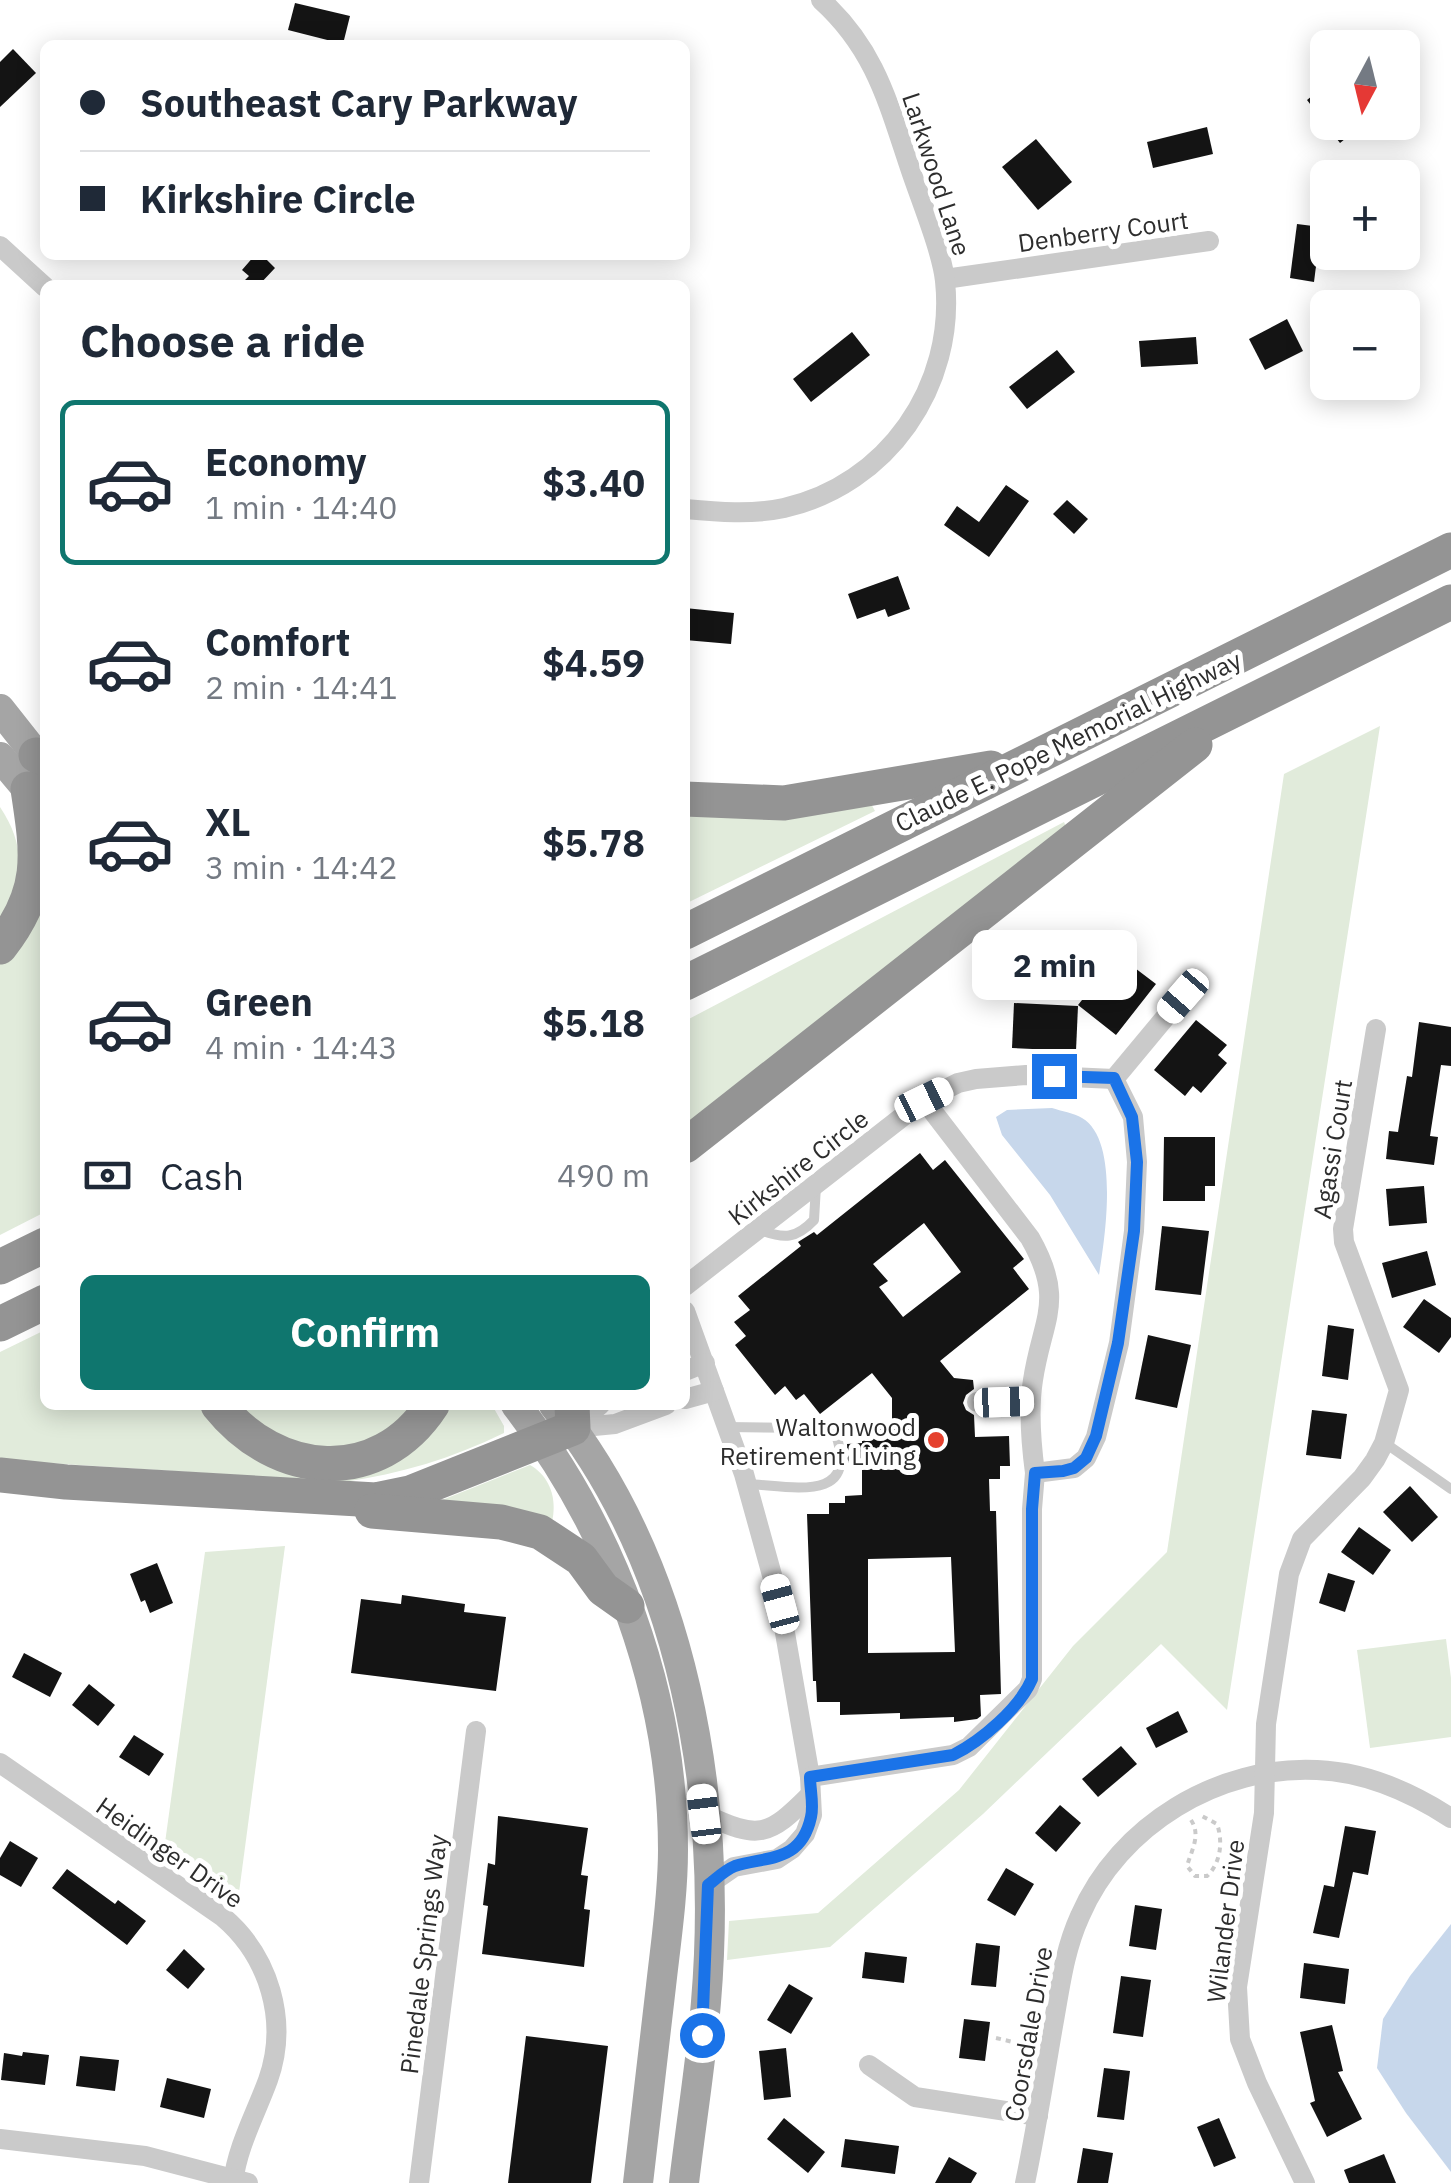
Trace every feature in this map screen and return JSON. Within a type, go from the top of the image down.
[{"type":"highway","name":"Claude E. Pope Memorial Highway","points":[[690,930],[1451,550]]},
{"type":"highway","name":"Claude E. Pope Memorial Highway","points":[[690,981],[1451,602]]},
{"type":"highway","points":[[690,1142],[1074,838],[1146,786],[1238,709]]},
{"type":"highway","points":[[690,799],[784,804],[931,776],[1022,764]]},
{"type":"highway","points":[[0,946],[32,894],[40,776]]},
{"type":"highway","points":[[0,1268],[40,1248]]},
{"type":"highway","points":[[0,1324],[40,1304]]},
{"type":"highway","points":[[222,1410],[234,1426],[266,1450],[299,1460],[328,1463],[365,1458],[394,1447],[418,1426],[429,1410]]},
{"type":"highway","points":[[0,1475],[354,1501],[410,1492],[561,1420]]},
{"type":"highway","points":[[354,1501],[376,1512],[501,1522],[540,1532],[581,1559],[604,1589],[627,1606]]},
{"type":"main road","points":[[0,709],[40,776]]},
{"type":"main road","points":[[0,757],[40,776]]},
{"type":"main road","points":[[531,1410],[561,1420],[631,1529],[665,1615],[687,1701],[704,1814],[708,1885],[706,2000],[684,2183]]},
{"type":"main road","points":[[561,1420],[655,1698],[672,1814],[669,1916],[638,2183]]},
{"type":"street","name":"Larkwood Lane","points":[[690,509],[720,512],[782,508],[841,486],[882,456],[916,414],[931,386],[942,343],[946,278],[874,66],[848,24],[821,0]]},
{"type":"street","name":"Denberry Court","points":[[946,278],[1209,242]]},
{"type":"street","points":[[0,246],[40,283]]},
{"type":"street","points":[[1035,1473],[1074,1468],[1086,1458],[1096,1436],[1118,1343],[1134,1231],[1137,1162],[1132,1117],[1114,1078],[1183,996]]},
{"type":"street","name":"Agassi Court","points":[[1267,1771],[1266,1724],[1294,1557],[1302,1539],[1362,1478],[1384,1443],[1398,1390],[1344,1242],[1343,1228],[1376,1029]]},
{"type":"street","name":"Kirkshire Circle","points":[[690,1282],[924,1100],[958,1083],[1026,1075],[1114,1078]]},
{"type":"street","points":[[704,1814],[750,1831],[767,1830],[781,1824],[810,1786],[953,1755],[969,1747],[1028,1689],[1032,1679],[1035,1473],[1030,1401],[1050,1301],[1042,1258],[924,1100]]},
{"type":"street","points":[[690,1339],[695,1367],[714,1390],[728,1427],[780,1604],[812,1815],[805,1834],[792,1849],[777,1859],[734,1867],[708,1885]]},
{"type":"street","points":[[690,1397],[714,1390]]},
{"type":"street","points":[[977,1402],[1030,1401]]},
{"type":"street","points":[[561,1420],[587,1410]]},
{"type":"street","points":[[561,1420],[616,1424],[653,1410]]},
{"type":"street","name":"Pinedale Springs Way","points":[[420,2183],[476,1731]]},
{"type":"street","name":"Heidinger Drive","points":[[0,1763],[223,1917],[242,1933],[253,1950],[274,2005],[276,2040],[270,2075],[247,2132],[238,2181]]},
{"type":"street","name":"Coorsdale Drive","points":[[1026,2183],[1070,1942],[1081,1912],[1116,1857],[1158,1819],[1184,1802],[1267,1771],[1319,1770],[1370,1779],[1422,1800],[1451,1818]]},
{"type":"street","name":"Wilander Drive","points":[[1267,1771],[1237,2010],[1240,2039],[1256,2083],[1305,2183]]},
{"type":"street","points":[[869,2066],[915,2097],[1038,2116]]},
{"type":"street","points":[[0,2139],[146,2156],[238,2181]]},
{"type":"lane","points":[[728,1427],[820,1428],[836,1435],[842,1467],[825,1485],[812,1488],[747,1484]]},
{"type":"lane","points":[[1384,1443],[1451,1489]]},
{"type":"path","points":[[1197,1813],[1217,1824],[1222,1839],[1214,1870],[1207,1876],[1195,1876],[1187,1866],[1196,1838],[1191,1819],[1197,1813]]},
{"type":"path","points":[[996,2038],[1049,2050]]},
{"type":"green space","points":[[1380,726],[1227,1710],[1161,1644],[983,1814],[830,1947],[727,1960],[729,1921],[818,1913],[959,1790],[1073,1646],[1167,1552],[1284,774]]},
{"type":"green space","points":[[869,800],[875,811],[690,902],[690,808]]},
{"type":"green space","points":[[0,807],[14,835],[19,863],[14,891],[0,919]]},
{"type":"green space","points":[[1064,822],[1068,831],[690,1126],[690,1018]]},
{"type":"green space","points":[[40,909],[40,1215],[0,1235],[0,961]]},
{"type":"green space","points":[[40,1332],[40,1410],[213,1410],[302,1472],[437,1410],[495,1410],[504,1433],[426,1464],[344,1482],[0,1460],[0,1352]]},
{"type":"green space","points":[[236,1410],[413,1410],[373,1446],[293,1450]]},
{"type":"green space","points":[[530,1465],[551,1490],[552,1522],[432,1504]]},
{"type":"green space","points":[[285,1546],[238,1900],[164,1850],[205,1552]]},
{"type":"green space","points":[[1446,1639],[1451,1678],[1451,1737],[1370,1748],[1357,1650]]},
{"type":"water","points":[[1052,1108],[1082,1118],[1094,1130],[1102,1147],[1107,1191],[1099,1275],[1050,1195],[1002,1135],[996,1117],[1007,1110]]},
{"type":"water","points":[[1451,1924],[1451,2172],[1377,2068],[1383,2019],[1410,1976]]},
{"type":"building","points":[[295,3],[350,16],[344,40],[288,30]]},
{"type":"building","points":[[13,49],[36,73],[0,107],[0,62]]},
{"type":"building","points":[[1207,127],[1213,154],[1153,168],[1147,142]]},
{"type":"building","points":[[1036,139],[1072,182],[1038,210],[1002,167]]},
{"type":"building","points":[[1297,224],[1310,226],[1310,270],[1316,270],[1314,282],[1290,278]]},
{"type":"building","points":[[251,260],[267,260],[275,268],[264,280],[245,280],[249,276],[242,270]]},
{"type":"building","points":[[1287,319],[1303,351],[1265,370],[1249,339]]},
{"type":"building","points":[[852,332],[870,355],[811,402],[793,379]]},
{"type":"building","points":[[1196,337],[1198,364],[1141,367],[1139,341]]},
{"type":"building","points":[[1057,350],[1075,372],[1027,409],[1009,387]]},
{"type":"building","points":[[1006,485],[1029,501],[989,557],[944,525],[957,506],[979,522]]},
{"type":"building","points":[[1067,500],[1088,519],[1074,534],[1053,514]]},
{"type":"building","points":[[898,576],[910,609],[888,617],[885,609],[857,619],[848,594]]},
{"type":"building","points":[[690,609],[734,613],[731,644],[690,640]]},
{"type":"building","points":[[1127,962],[1156,984],[1116,1035],[1078,1005],[1110,965],[1119,972]]},
{"type":"building","points":[[1014,1003],[1078,1006],[1076,1051],[1012,1048]]},
{"type":"building","points":[[1196,1020],[1227,1045],[1218,1055],[1227,1063],[1201,1093],[1193,1086],[1185,1096],[1154,1070]]},
{"type":"building","points":[[1419,1022],[1451,1027],[1451,1066],[1441,1065],[1430,1136],[1438,1137],[1434,1165],[1386,1159],[1389,1131],[1398,1132],[1407,1076],[1412,1077]]},
{"type":"building","points":[[1164,1137],[1215,1137],[1215,1186],[1205,1186],[1205,1201],[1163,1201]]},
{"type":"building","name":"Waltonwood Retirement Living","points":[[920,1153],[933,1170],[945,1160],[1024,1259],[1013,1268],[1029,1289],[940,1361],[954,1378],[973,1380],[974,1389],[963,1403],[974,1415],[975,1437],[1009,1436],[1010,1466],[1000,1466],[1000,1479],[989,1479],[990,1511],[996,1511],[1001,1694],[980,1695],[981,1716],[977,1719],[900,1719],[900,1713],[840,1715],[840,1702],[817,1702],[807,1514],[829,1514],[829,1503],[845,1503],[845,1496],[862,1495],[862,1463],[848,1463],[847,1444],[862,1443],[862,1429],[892,1428],[892,1398],[872,1373],[820,1414],[804,1394],[796,1400],[785,1386],[775,1395],[735,1345],[746,1336],[734,1322],[750,1310],[738,1296],[801,1246],[798,1242],[814,1232],[817,1235]],"holes":[[[924,1223],[961,1272],[903,1317],[879,1287],[888,1281],[873,1264]],[[951,1557],[955,1652],[868,1653],[868,1559]]]},
{"type":"building","points":[[1424,1186],[1427,1223],[1389,1226],[1386,1189]]},
{"type":"building","points":[[1162,1226],[1209,1231],[1201,1295],[1155,1290]]},
{"type":"building","points":[[1427,1251],[1436,1285],[1392,1298],[1382,1263]]},
{"type":"building","points":[[1424,1299],[1451,1318],[1451,1337],[1439,1353],[1403,1327]]},
{"type":"building","points":[[1328,1325],[1354,1329],[1348,1380],[1322,1376]]},
{"type":"building","points":[[1148,1335],[1191,1345],[1177,1408],[1135,1399]]},
{"type":"building","points":[[1312,1410],[1347,1414],[1341,1459],[1306,1455]]},
{"type":"building","points":[[1410,1486],[1438,1517],[1412,1542],[1383,1512]]},
{"type":"building","points":[[1359,1527],[1391,1550],[1373,1575],[1341,1552]]},
{"type":"building","points":[[157,1563],[173,1603],[150,1613],[130,1574]]},
{"type":"building","points":[[1328,1573],[1355,1581],[1345,1612],[1319,1603]]},
{"type":"building","points":[[402,1595],[465,1604],[464,1612],[506,1617],[496,1691],[351,1673],[361,1599],[401,1604]]},
{"type":"building","points":[[24,1653],[62,1673],[50,1697],[12,1677]]},
{"type":"building","points":[[89,1684],[115,1705],[98,1726],[72,1705]]},
{"type":"building","points":[[1178,1711],[1188,1732],[1156,1748],[1146,1728]]},
{"type":"building","points":[[134,1735],[164,1754],[149,1776],[119,1757]]},
{"type":"building","points":[[1121,1746],[1137,1764],[1098,1797],[1082,1779]]},
{"type":"building","points":[[1060,1805],[1081,1823],[1056,1852],[1035,1833]]},
{"type":"building","points":[[498,1816],[588,1828],[581,1875],[588,1876],[584,1909],[590,1910],[584,1967],[482,1954],[488,1906],[483,1905],[488,1863],[495,1865]]},
{"type":"building","points":[[1345,1826],[1376,1831],[1368,1875],[1353,1872],[1339,1938],[1313,1933],[1324,1885],[1334,1887]]},
{"type":"building","points":[[10,1841],[38,1858],[21,1887],[0,1875],[0,1858]]},
{"type":"building","points":[[1006,1868],[1034,1884],[1015,1916],[987,1900]]},
{"type":"building","points":[[67,1869],[146,1921],[127,1945],[52,1888]]},
{"type":"building","points":[[1135,1905],[1162,1909],[1156,1950],[1129,1946]]},
{"type":"building","points":[[976,1943],[1000,1946],[996,1987],[971,1985]]},
{"type":"building","points":[[184,1949],[205,1969],[188,1989],[166,1970]]},
{"type":"building","points":[[865,1952],[907,1957],[904,1983],[862,1978]]},
{"type":"building","points":[[1304,1963],[1349,1969],[1345,2004],[1300,1998]]},
{"type":"building","points":[[1121,1976],[1151,1980],[1143,2037],[1113,2033]]},
{"type":"building","points":[[789,1984],[813,1998],[791,2034],[767,2020]]},
{"type":"building","points":[[964,2019],[990,2022],[985,2061],[959,2058]]},
{"type":"building","points":[[1332,2025],[1343,2071],[1338,2072],[1362,2119],[1327,2137],[1310,2103],[1315,2101],[1300,2032]]},
{"type":"building","points":[[526,2036],[608,2046],[591,2183],[508,2183]]},
{"type":"building","points":[[786,2048],[791,2097],[764,2100],[759,2051]]},
{"type":"building","points":[[23,2052],[49,2055],[45,2085],[1,2080],[4,2053],[22,2056]]},
{"type":"building","points":[[80,2056],[119,2060],[115,2091],[76,2086]]},
{"type":"building","points":[[1104,2068],[1130,2071],[1124,2120],[1097,2117]]},
{"type":"building","points":[[167,2078],[211,2089],[204,2118],[160,2107]]},
{"type":"building","points":[[784,2118],[825,2152],[808,2173],[767,2139]]},
{"type":"building","points":[[1219,2118],[1236,2158],[1214,2167],[1197,2127]]},
{"type":"building","points":[[845,2139],[899,2146],[895,2174],[841,2167]]},
{"type":"building","points":[[1083,2148],[1113,2153],[1108,2183],[1077,2183]]},
{"type":"building","points":[[1384,2154],[1396,2183],[1349,2183],[1344,2170]]},
{"type":"building","points":[[949,2157],[977,2173],[971,2183],[935,2183]]},
{"type":"place","name":"Waltonwood Retirement Living","points":[[936,1440]]},
{"type":"route","points":[[702,2035],[708,1885],[734,1867],[777,1859],[792,1849],[805,1834],[812,1815],[810,1777],[953,1755],[969,1747],[997,1721],[1028,1689],[1032,1679],[1035,1473],[1074,1468],[1092,1447],[1118,1343],[1132,1255],[1136,1196],[1132,1117],[1114,1078],[1054,1076]]}]
